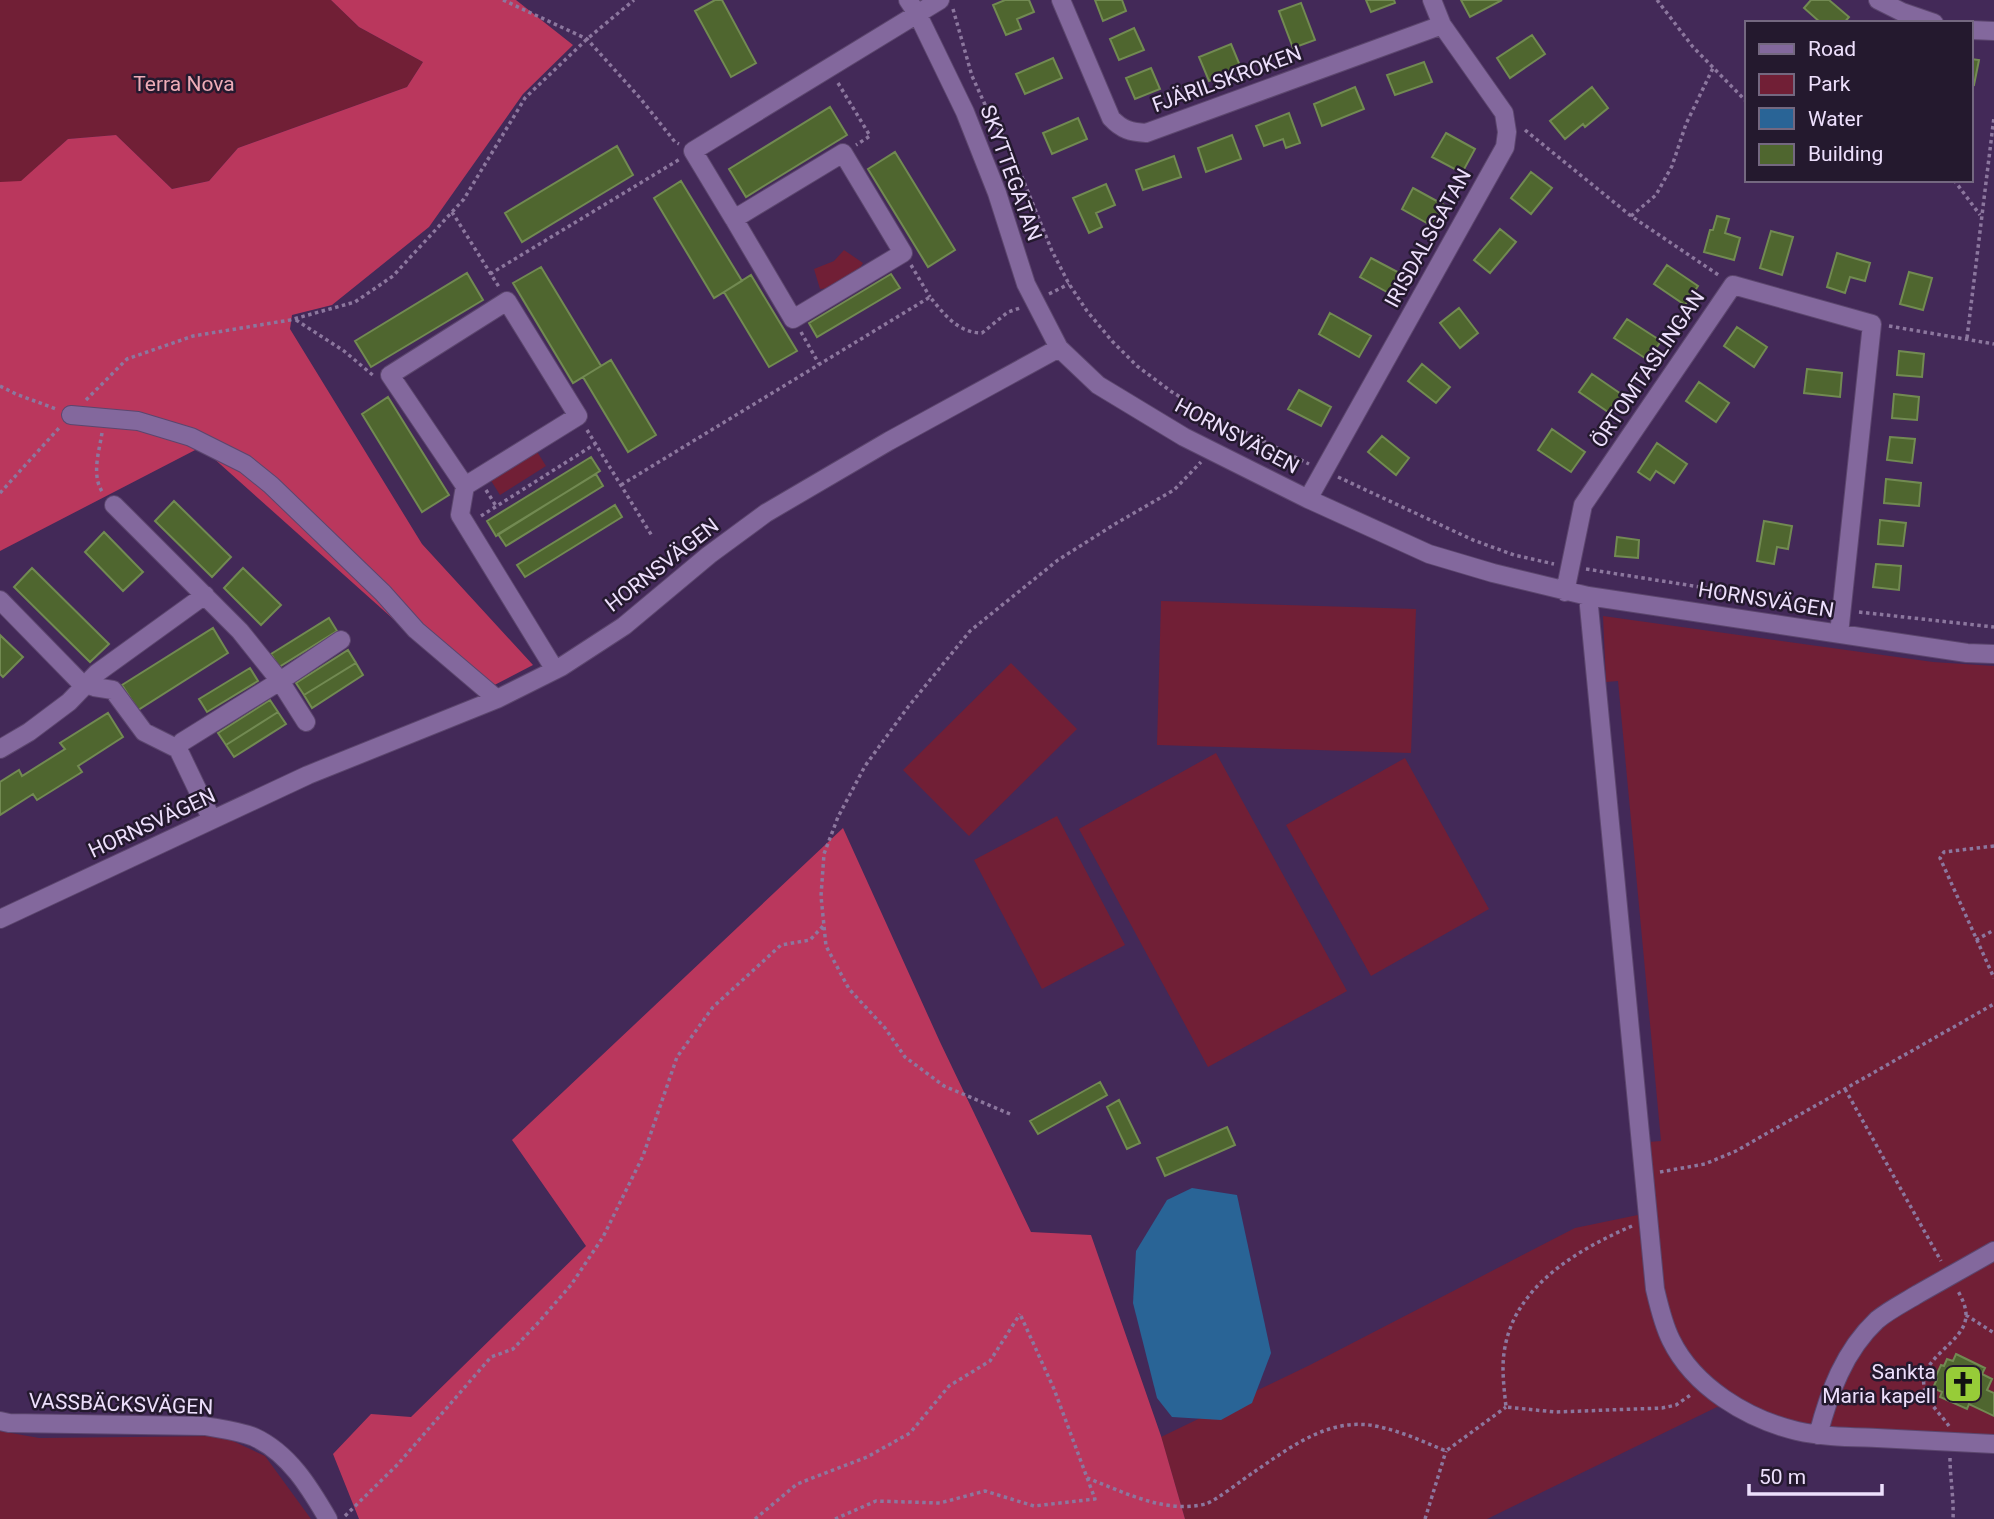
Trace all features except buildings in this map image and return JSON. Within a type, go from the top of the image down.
[{"type":"street","points":[[734,219],[844,153],[903,253],[793,319],[693,151],[829,69],[913,7],[940,0]]},
{"type":"street","name":"FJÄRILSKROKEN","points":[[1061,0],[1111,118],[1120,128],[1146,133],[1441,25]]},
{"type":"street","points":[[1432,0],[1441,25],[1504,113]]},
{"type":"street","points":[[1878,0],[1928,21]]},
{"type":"street","name":"SKYTTEGATAN","points":[[913,7],[965,112],[997,192],[1026,284],[1059,348]]},
{"type":"street","points":[[1973,30],[1994,31]]},
{"type":"street","name":"IRISDALSGATAN","points":[[1308,499],[1504,147],[1507,132],[1504,113]]},
{"type":"street","name":"ÖRTOMTASLINGAN","points":[[1566,592],[1583,505],[1733,285],[1872,324]]},
{"type":"street","points":[[465,486],[578,416],[507,301],[390,375],[465,486],[460,515],[555,670]]},
{"type":"street","points":[[1839,634],[1872,324]]},
{"type":"street","name":"HORNSVÄGEN","points":[[0,919],[308,775],[497,699],[555,670],[624,626],[709,555],[766,513],[1059,348],[1098,385],[1184,437],[1308,499],[1429,554],[1588,596],[1967,653],[1994,654]]},
{"type":"street","points":[[71,415],[138,421],[191,437],[245,464],[271,485],[383,593],[416,630],[497,699]]},
{"type":"street","points":[[114,505],[240,631],[280,681],[306,722]]},
{"type":"street","points":[[0,749],[29,732],[69,702],[97,673],[205,595]]},
{"type":"street","points":[[1588,596],[1655,1289],[1671,1340],[1703,1382],[1752,1415],[1779,1426],[1818,1435],[1994,1444]]},
{"type":"street","points":[[0,600],[79,681],[113,690],[144,732],[178,749],[212,820]]},
{"type":"street","points":[[178,749],[182,742],[341,640]]},
{"type":"street","points":[[1818,1435],[1827,1401],[1840,1371],[1851,1351],[1878,1319],[1994,1251]]},
{"type":"street","name":"VASSBÄCKSVÄGEN","points":[[0,1421],[205,1426],[231,1430],[255,1438],[282,1456],[308,1485],[328,1519]]},
{"type":"path","points":[[503,0],[587,39],[675,142],[693,151]]},
{"type":"path","points":[[0,493],[71,415],[127,359],[193,336],[295,319],[355,302],[393,276],[464,200],[525,98],[587,39],[634,0]]},
{"type":"path","points":[[951,0],[972,76],[1012,150],[1046,239],[1069,284],[1112,341],[1138,366],[1207,413],[1473,540],[1537,562],[1841,610],[1994,627]]},
{"type":"path","points":[[1657,0],[1693,47],[1745,100]]},
{"type":"path","points":[[1631,216],[1656,195],[1672,166],[1686,124],[1713,68]]},
{"type":"path","points":[[829,69],[870,136],[844,153]]},
{"type":"path","points":[[1504,113],[1631,216],[1733,285]]},
{"type":"path","points":[[1967,338],[1994,117]]},
{"type":"path","points":[[491,274],[693,151]]},
{"type":"path","points":[[1956,182],[1981,215]]},
{"type":"path","points":[[452,212],[507,301]]},
{"type":"path","points":[[903,253],[930,296],[948,318],[962,330],[976,333],[982,333],[1008,312],[1069,284]]},
{"type":"path","points":[[621,485],[930,296]]},
{"type":"path","points":[[295,319],[344,351],[373,377],[381,379],[390,375]]},
{"type":"path","points":[[793,319],[819,364]]},
{"type":"path","points":[[1872,324],[1994,344]]},
{"type":"path","points":[[0,386],[71,415]]},
{"type":"path","points":[[578,416],[652,536]]},
{"type":"path","points":[[104,418],[96,471],[97,483],[114,505]]},
{"type":"path","points":[[466,525],[595,444]]},
{"type":"path","points":[[1010,1114],[944,1086],[905,1057],[886,1028],[849,989],[827,946],[821,896],[824,854],[838,817],[865,766],[908,707],[970,631],[1058,560],[1174,491],[1212,450]]},
{"type":"path","points":[[1994,846],[1944,852],[1940,858],[1994,978]]},
{"type":"path","points":[[342,1519],[398,1464],[491,1357],[513,1349],[570,1286],[603,1237],[643,1156],[677,1057],[713,1007],[781,945],[810,940],[824,925]]},
{"type":"path","points":[[1976,940],[1994,930]]},
{"type":"path","points":[[1644,1175],[1705,1164],[1736,1151],[1994,1004]]},
{"type":"path","points":[[1506,1407],[1502,1366],[1504,1350],[1514,1319],[1525,1301],[1540,1283],[1586,1249],[1649,1218]]},
{"type":"path","points":[[755,1519],[797,1484],[867,1457],[909,1433],[949,1385],[990,1361],[1020,1314],[1054,1389],[1095,1499],[1034,1506],[985,1491],[940,1503],[876,1501],[835,1519]]},
{"type":"path","points":[[1966,1315],[1994,1333]]},
{"type":"path","points":[[1425,1519],[1446,1451],[1506,1407],[1555,1412],[1662,1408],[1676,1405],[1690,1397],[1703,1382]]},
{"type":"path","points":[[1087,1478],[1172,1507],[1207,1504],[1289,1448],[1322,1430],[1339,1425],[1378,1426],[1446,1451]]},
{"type":"green space","name":"Terra Nova","points":[[0,0],[331,0],[359,27],[423,62],[407,87],[238,148],[209,181],[172,189],[116,135],[68,139],[21,182],[0,182]]},
{"type":"green space","points":[[844,250],[863,263],[844,281],[820,289],[814,269],[834,261]]},
{"type":"green space","points":[[536,450],[546,466],[500,495],[490,479]]},
{"type":"green space","points":[[1161,601],[1416,609],[1411,753],[1157,745]]},
{"type":"green space","points":[[1603,616],[1933,662],[1994,666],[1994,1439],[1879,1433],[1799,1425],[1717,1407],[1487,1519],[1185,1519],[1161,1437],[1310,1365],[1575,1228],[1657,1211],[1648,1142],[1661,1141],[1618,681],[1606,682]]},
{"type":"green space","points":[[1011,663],[1077,729],[969,836],[903,770]]},
{"type":"green space","points":[[1216,753],[1347,991],[1208,1067],[1079,829]]},
{"type":"green space","points":[[1405,758],[1489,909],[1371,976],[1286,825]]},
{"type":"green space","points":[[1057,816],[1125,945],[1042,989],[974,860]]},
{"type":"green space","points":[[0,1431],[39,1438],[222,1436],[265,1456],[311,1519],[0,1519]]},
{"type":"shaded area","points":[[331,0],[516,0],[573,45],[523,94],[429,227],[332,305],[292,315],[290,329],[422,544],[533,665],[477,694],[201,447],[0,551],[0,182],[21,181],[68,139],[116,135],[172,189],[209,181],[238,148],[407,87],[423,62],[359,27]]},
{"type":"shaded area","points":[[843,828],[940,1042],[1031,1232],[1091,1235],[1161,1436],[1185,1519],[359,1519],[333,1454],[371,1414],[411,1417],[586,1246],[512,1140]]},
{"type":"water","points":[[1192,1188],[1237,1195],[1271,1353],[1252,1403],[1221,1420],[1172,1417],[1157,1398],[1133,1303],[1136,1251],[1167,1200]]},
{"type":"place","name":"Sankta Maria kapell","points":[[1963,1384]]}]
